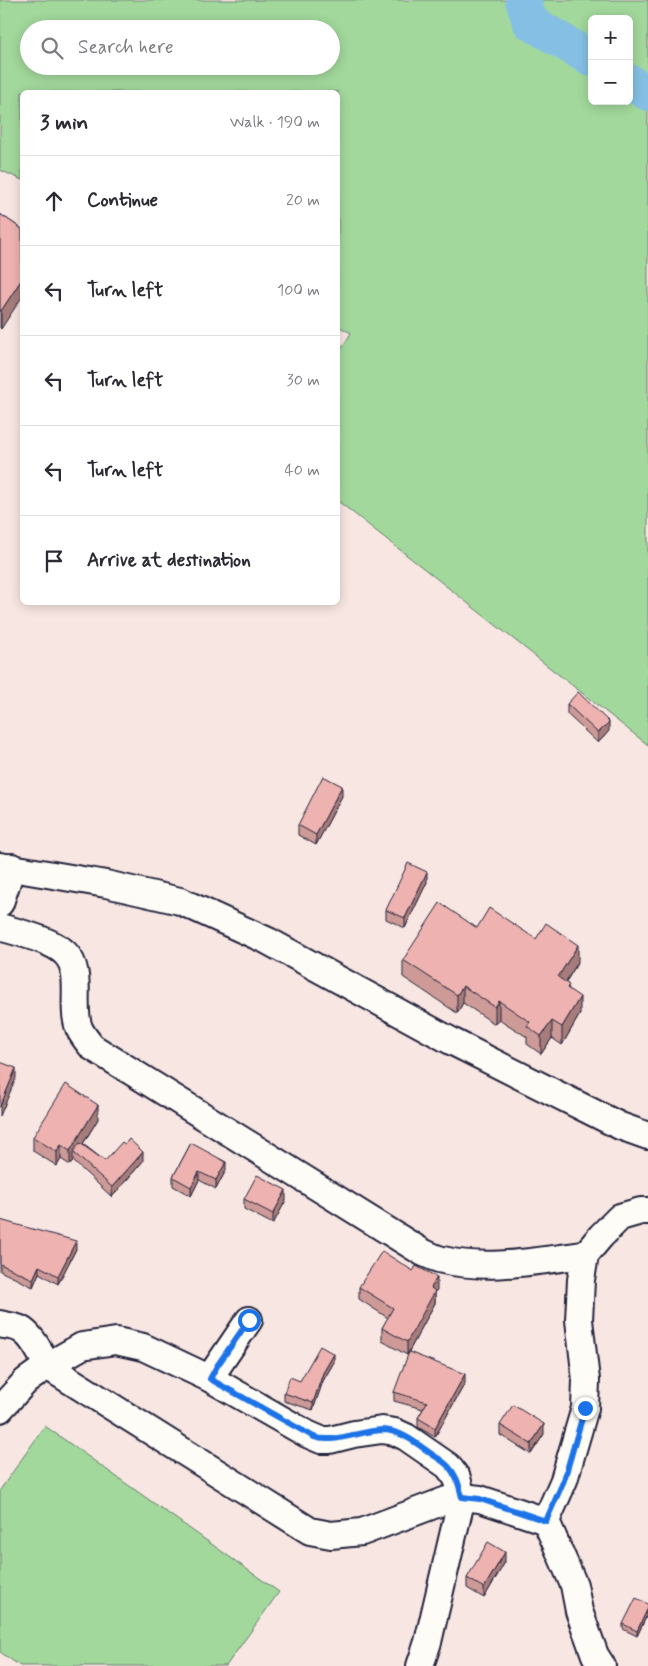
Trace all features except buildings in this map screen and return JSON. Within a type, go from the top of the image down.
[{"type":"street","points":[[0,903],[6,867],[106,884],[180,901],[268,941],[462,1047],[620,1126],[648,1136]]},
{"type":"street","points":[[0,927],[48,943],[64,953],[71,962],[74,973],[75,1007],[78,1027],[92,1048],[422,1252],[443,1260],[470,1264],[494,1264],[585,1256]]},
{"type":"street","points":[[602,1666],[595,1655],[578,1611],[574,1585],[546,1521],[564,1480],[585,1408],[586,1380],[579,1320],[581,1280],[585,1256],[600,1236],[620,1217],[648,1211]]},
{"type":"street","points":[[210,1379],[249,1320]]},
{"type":"street","points":[[0,1324],[20,1329],[27,1334],[47,1366],[310,1531],[331,1535],[362,1532],[447,1500],[462,1497],[480,1499],[546,1521]]},
{"type":"street","points":[[0,1409],[26,1381],[47,1366],[82,1346],[116,1341],[143,1347],[210,1379],[321,1440],[382,1430],[395,1432],[406,1437],[448,1466],[456,1478],[462,1497],[428,1642],[420,1666]]},
{"type":"green space","points":[[0,0],[648,0],[648,745],[340,503],[340,351],[351,333],[340,327],[340,90],[20,90],[20,179],[0,170]]},
{"type":"green space","points":[[45,1426],[279,1592],[226,1666],[20,1666],[0,1652],[0,1490]]},
{"type":"waterway","points":[[523,0],[530,22],[588,57]]},
{"type":"waterway","points":[[633,84],[648,93]]},
{"type":"route","points":[[249,1320],[210,1379],[321,1440],[382,1430],[395,1432],[406,1437],[448,1466],[456,1478],[462,1497],[480,1499],[546,1521],[564,1480],[585,1408]]}]
